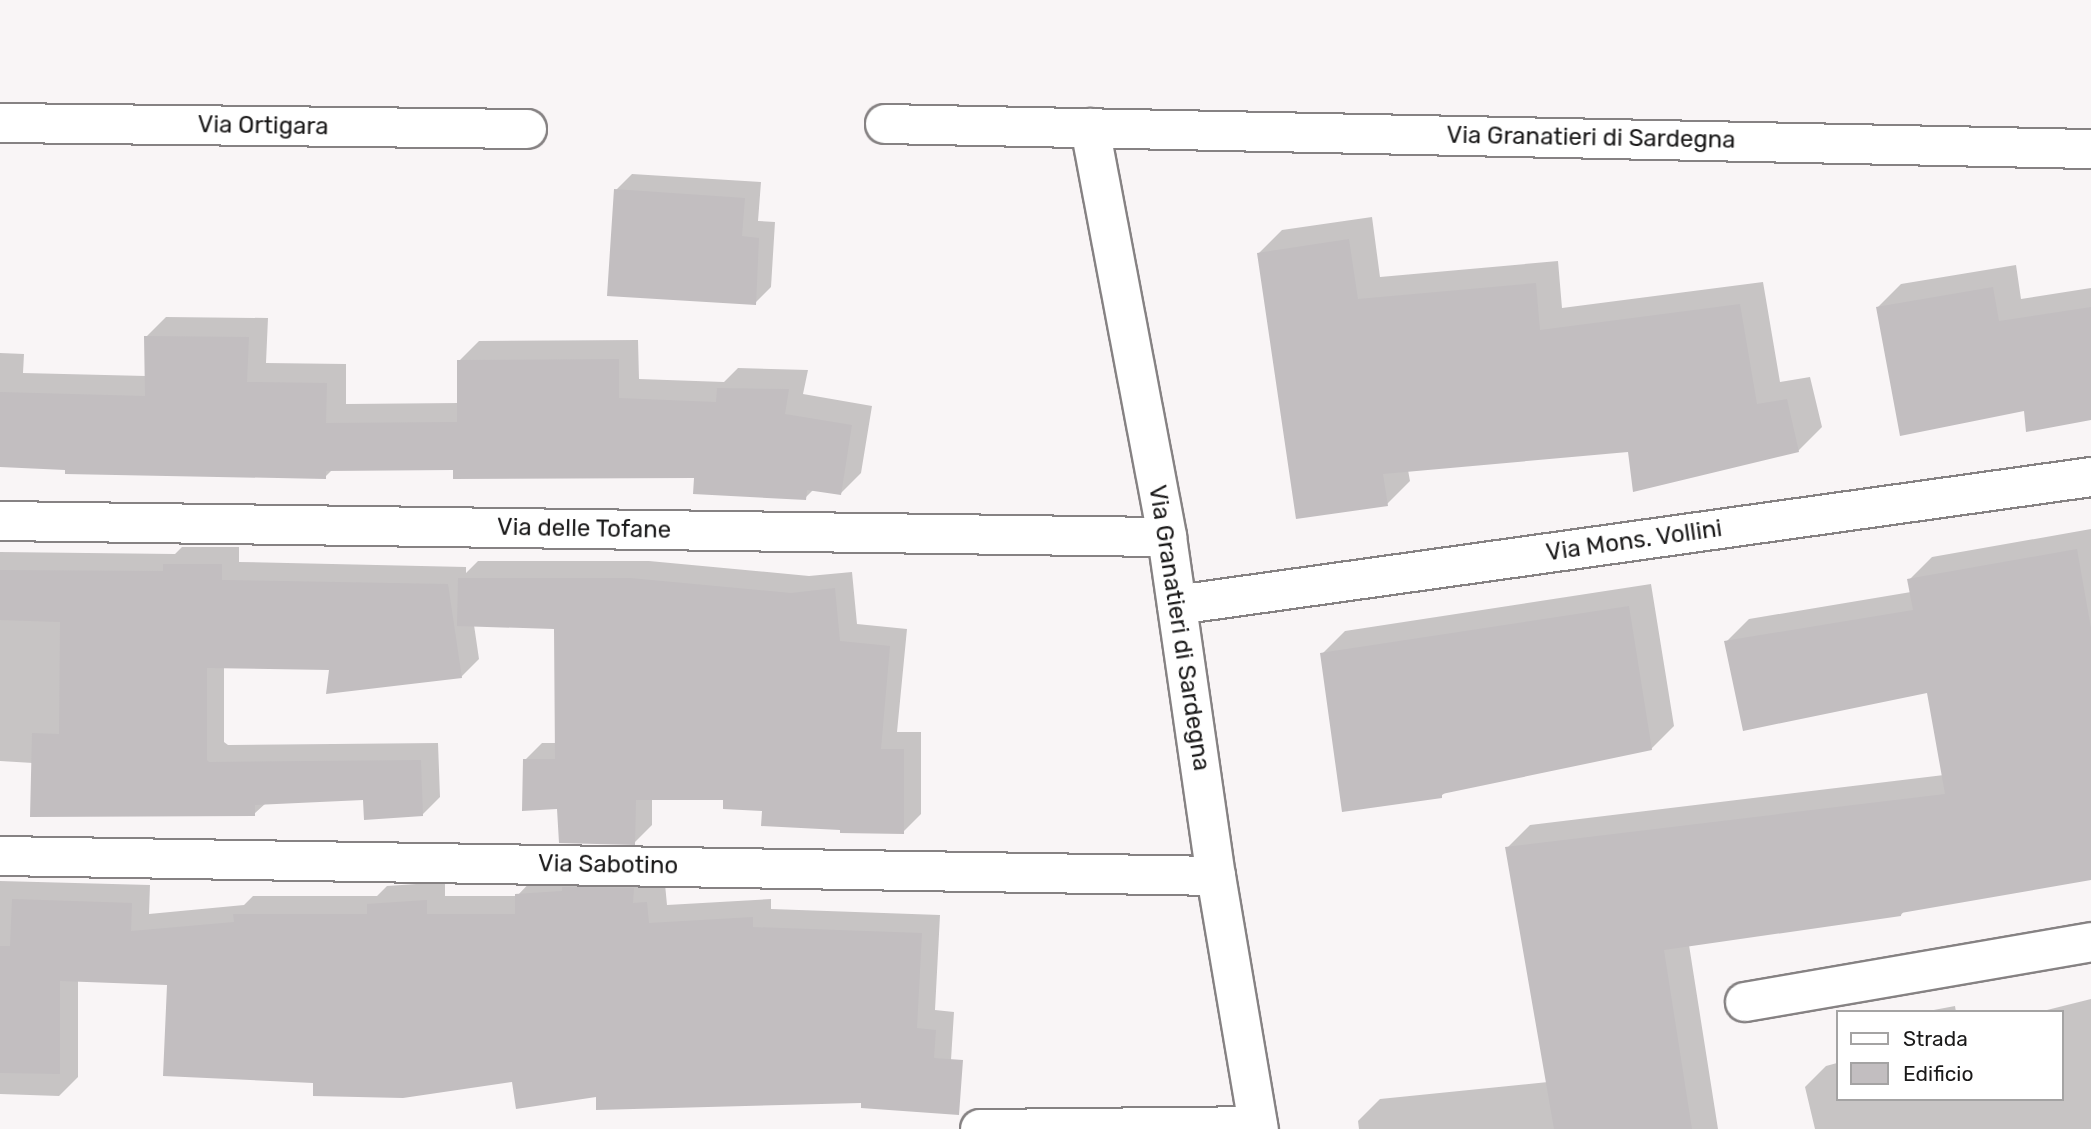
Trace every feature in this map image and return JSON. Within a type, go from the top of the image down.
[{"type":"street","name":"Via Ortigara","points":[[0,123],[527,129]]},
{"type":"street","name":"Via Granatieri di Sardegna","points":[[885,124],[2091,149]]},
{"type":"street","name":"Via Granatieri di Sardegna","points":[[1090,128],[1167,537],[1216,876],[1259,1128]]},
{"type":"street","name":"Via Mons. Vollini","points":[[1177,605],[2091,477]]},
{"type":"street","name":"Via delle Tofane","points":[[0,521],[1167,537]]},
{"type":"street","name":"Via Sabotino","points":[[0,856],[1216,876]]},
{"type":"street","points":[[1745,1002],[2091,942]]},
{"type":"street","points":[[980,1129],[1259,1128]]},
{"type":"building","points":[[614,189],[745,198],[742,236],[759,238],[756,305],[607,296]]},
{"type":"building","points":[[1349,239],[1358,299],[1536,283],[1540,330],[1740,304],[1757,404],[1787,399],[1799,452],[1633,492],[1628,452],[1383,474],[1388,506],[1296,519],[1257,253]]},
{"type":"building","points":[[1993,287],[1999,321],[2091,307],[2091,420],[2026,432],[2024,411],[1900,436],[1876,307]]},
{"type":"building","points":[[144,336],[249,337],[247,382],[327,383],[326,423],[457,422],[457,360],[619,359],[619,398],[716,402],[717,388],[789,389],[785,414],[852,425],[841,495],[807,490],[806,500],[693,494],[694,478],[453,479],[453,470],[326,471],[326,479],[65,474],[65,470],[0,467],[0,392],[145,396]]},
{"type":"building","points":[[2077,549],[2091,628],[2091,880],[1901,913],[1901,916],[1664,950],[1692,1129],[1554,1129],[1505,847],[1945,794],[1927,693],[1743,731],[1724,641],[1913,610],[1907,579]]},
{"type":"building","points":[[163,564],[222,564],[222,580],[448,584],[462,678],[326,694],[329,670],[207,668],[209,762],[421,760],[423,816],[364,820],[363,800],[255,805],[255,816],[30,817],[32,733],[59,734],[60,622],[0,620],[0,570],[163,571]]},
{"type":"building","points":[[458,578],[630,578],[791,593],[835,588],[840,641],[890,646],[881,749],[904,749],[904,834],[840,833],[840,830],[761,826],[762,811],[723,809],[723,800],[636,800],[635,845],[559,843],[557,809],[522,811],[523,759],[555,759],[554,629],[457,626]]},
{"type":"building","points":[[1629,606],[1652,750],[1442,794],[1442,798],[1342,812],[1320,653]]},
{"type":"building","points":[[562,887],[634,888],[633,903],[647,902],[649,923],[753,917],[753,927],[922,933],[917,1028],[936,1030],[934,1058],[963,1060],[959,1115],[861,1108],[861,1103],[596,1110],[596,1097],[516,1109],[512,1082],[403,1098],[313,1096],[313,1083],[163,1076],[167,985],[60,981],[60,1074],[0,1073],[0,946],[10,946],[12,899],[132,903],[131,931],[234,922],[233,914],[367,914],[367,904],[427,900],[427,914],[515,914],[515,894],[562,891]]}]
